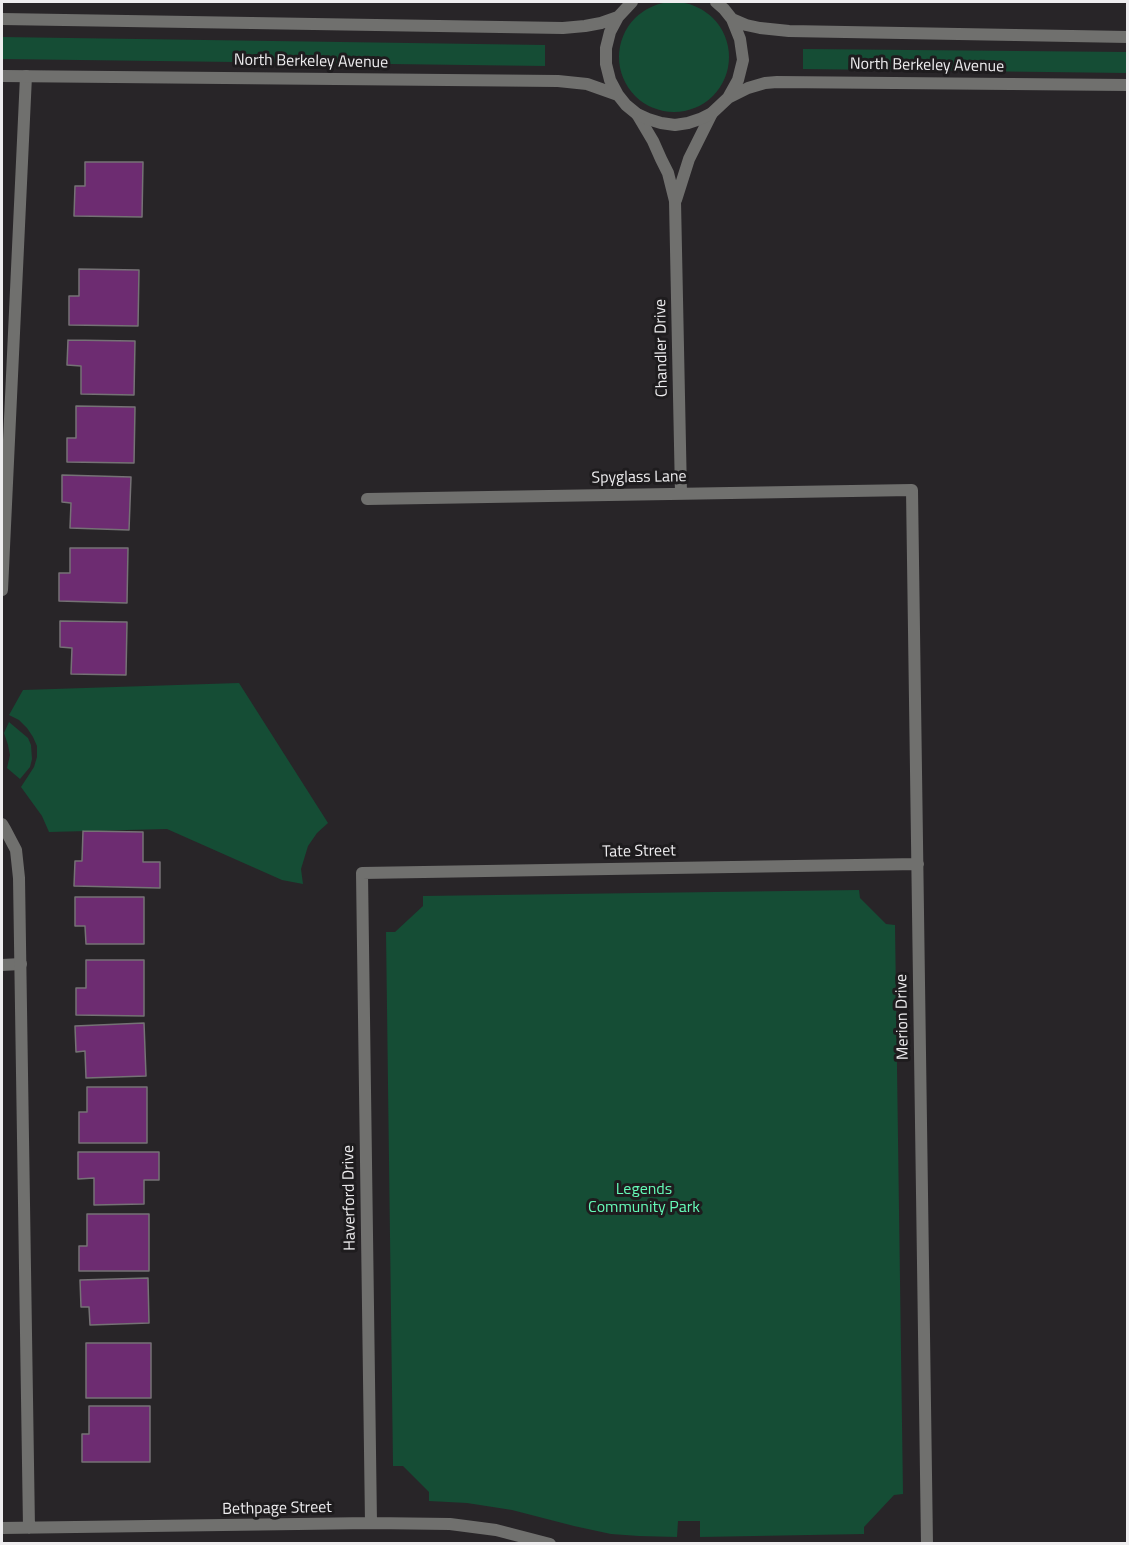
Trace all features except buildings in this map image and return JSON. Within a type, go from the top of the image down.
[{"type":"street","points":[[632,2],[618,17],[610,32],[606,48],[606,64],[610,80],[618,95],[637,114],[648,120],[675,125],[688,123],[712,113],[728,98],[738,80],[743,60],[740,39],[732,20],[716,2]]},
{"type":"street","points":[[2,19],[563,28],[593,25],[618,17]]},
{"type":"street","name":"North Berkeley Avenue","points":[[732,20],[760,28],[789,31],[1128,37]]},
{"type":"street","name":"North Berkeley Avenue","points":[[2,76],[565,81],[587,84],[618,95]]},
{"type":"street","points":[[2,590],[4,484],[26,76]]},
{"type":"street","name":"North Berkeley Avenue","points":[[728,98],[748,88],[777,81],[1128,85]]},
{"type":"street","name":"Chandler Drive","points":[[675,201],[689,159],[712,113]]},
{"type":"street","name":"Chandler Drive","points":[[637,114],[668,173],[675,201],[681,494]]},
{"type":"street","name":"Spyglass Lane","points":[[367,499],[912,490]]},
{"type":"street","name":"Merion Drive","points":[[912,490],[927,1544]]},
{"type":"street","points":[[2,824],[16,850],[19,878],[29,1528]]},
{"type":"street","name":"Tate Street","points":[[362,873],[918,864]]},
{"type":"street","name":"Haverford Drive","points":[[362,873],[370,1523]]},
{"type":"street","points":[[2,965],[21,964]]},
{"type":"street","name":"Bethpage Street","points":[[2,1528],[370,1523],[461,1525],[496,1530],[550,1544]]},
{"type":"green space","points":[[674,2],[695,6],[713,18],[725,36],[729,57],[725,78],[713,96],[695,108],[674,112],[653,108],[635,96],[623,78],[619,57],[623,36],[635,18],[653,6]]},
{"type":"green space","points":[[2,37],[545,45],[545,66],[2,59]]},
{"type":"green space","points":[[803,49],[1127,52],[1127,73],[803,69]]},
{"type":"green space","points":[[239,683],[328,823],[308,846],[301,869],[303,884],[282,880],[167,829],[49,832],[42,816],[21,787],[34,767],[37,757],[37,746],[27,728],[19,720],[9,715],[23,690]]},
{"type":"green space","points":[[9,722],[28,738],[31,745],[30,767],[20,779],[7,768],[10,755],[4,733]]},
{"type":"green space","name":"Legends Community Park","points":[[859,890],[860,898],[886,924],[895,925],[903,1494],[894,1495],[864,1527],[864,1534],[700,1537],[700,1521],[678,1521],[677,1537],[611,1534],[512,1510],[467,1503],[429,1501],[429,1492],[403,1466],[393,1466],[386,932],[395,932],[423,906],[423,896]]}]
